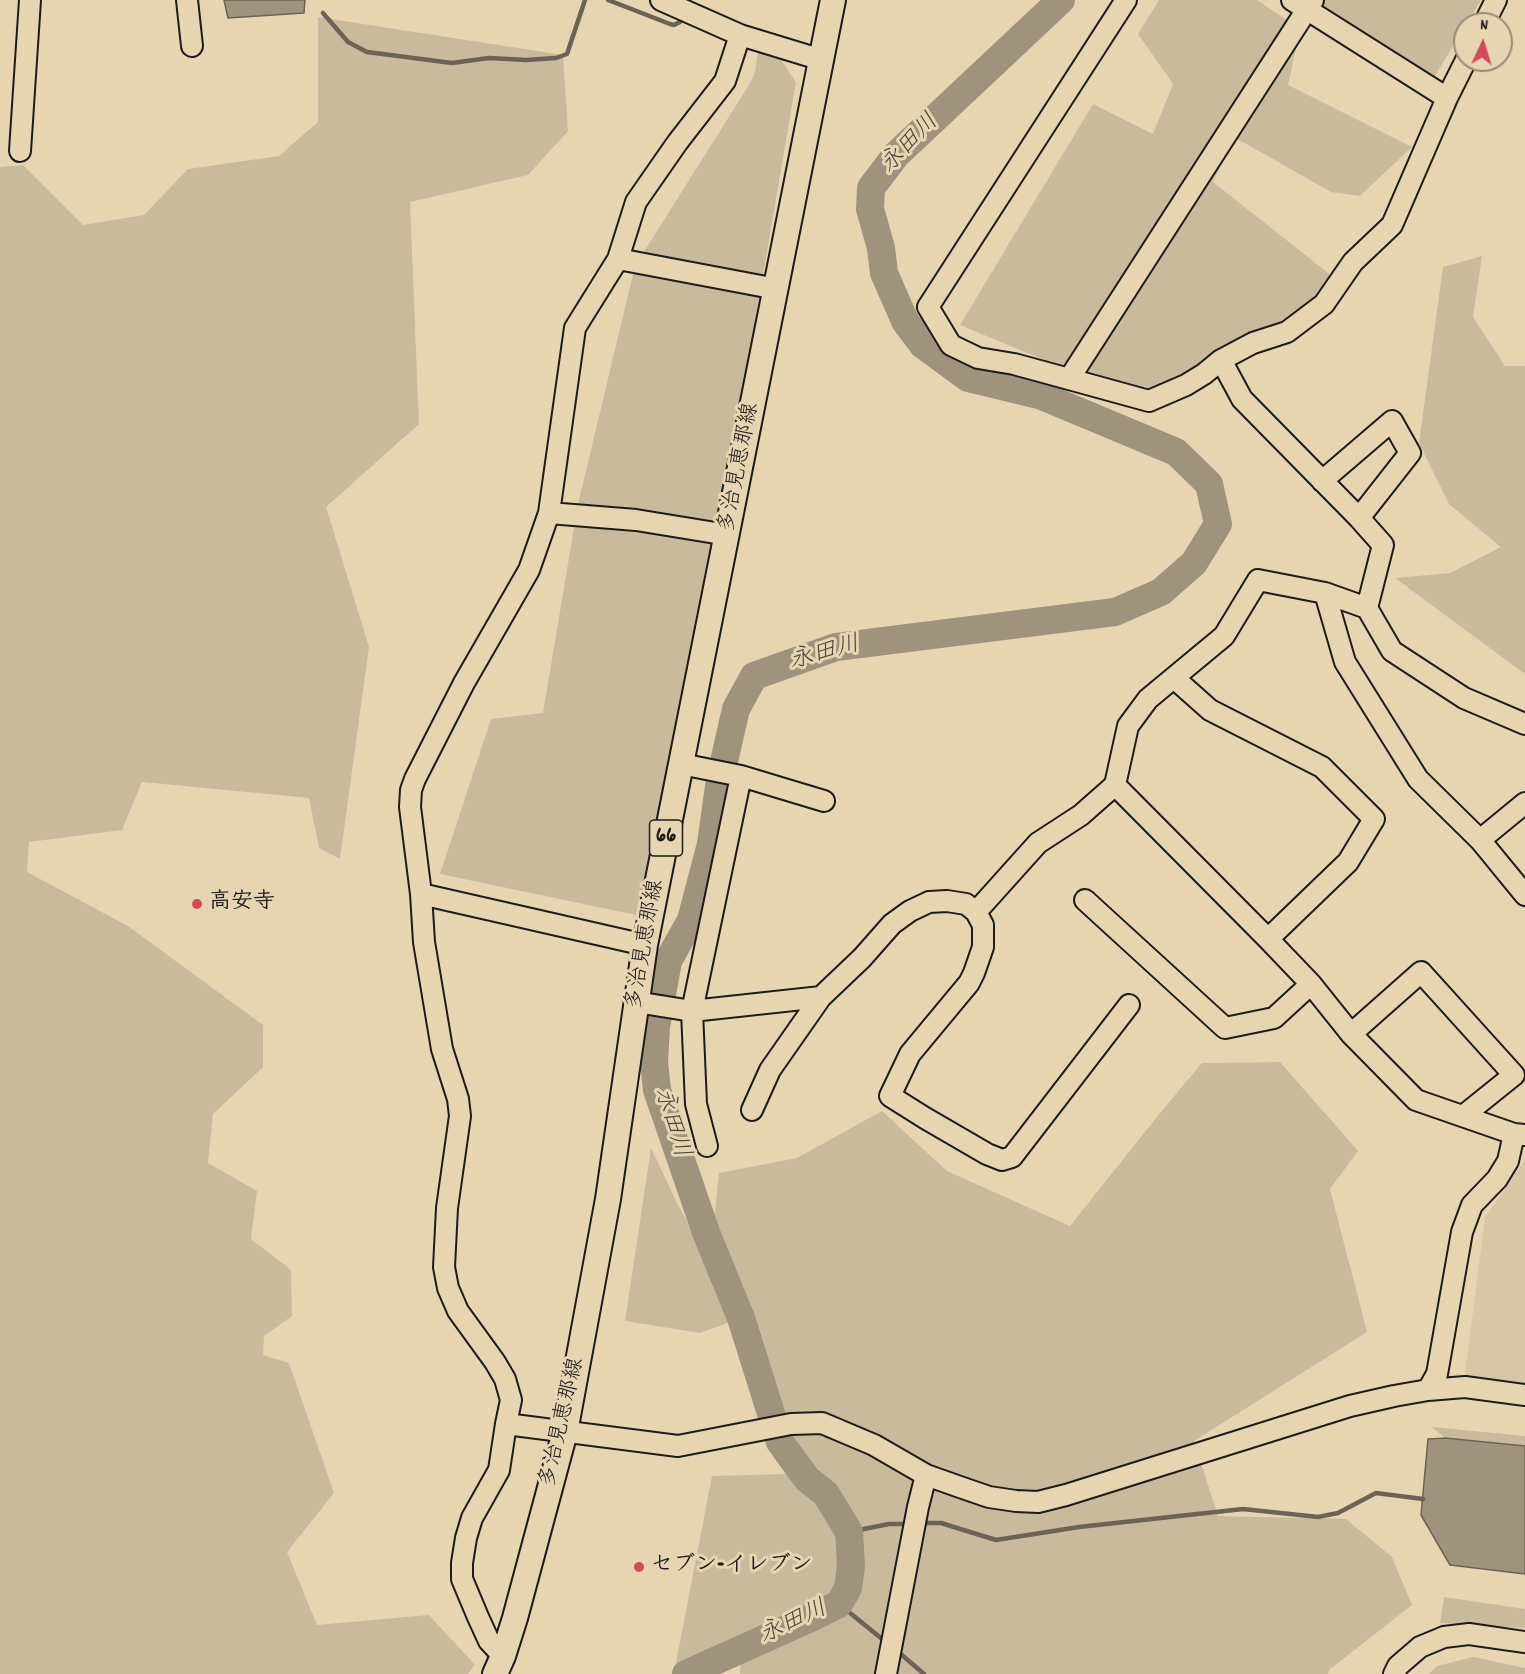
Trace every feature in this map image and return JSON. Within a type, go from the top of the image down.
[{"type":"main road","name":"多治見恵那線","points":[[499,1665],[565,1432],[608,1199],[640,1003],[645,945],[688,766],[728,535],[833,0]]},
{"type":"street","points":[[20,151],[30,0]]},
{"type":"street","points":[[187,0],[192,46]]},
{"type":"street","points":[[660,0],[740,35],[822,60]]},
{"type":"street","points":[[1126,0],[928,307],[951,345],[978,358],[1014,364],[1149,401],[1186,385],[1221,360],[1253,343],[1287,332],[1324,304],[1353,262],[1392,225],[1460,72]]},
{"type":"street","points":[[1069,379],[1304,3],[1447,98]]},
{"type":"street","points":[[499,1665],[462,1579],[462,1563],[472,1518],[499,1470],[511,1400],[505,1378],[458,1311],[448,1288],[444,1267],[447,1208],[460,1116],[458,1099],[441,1040],[424,942],[421,894],[410,807],[411,790],[464,683],[529,570],[549,513],[575,328],[618,259],[636,202],[677,143],[725,81],[740,35]]},
{"type":"street","points":[[618,259],[777,289]]},
{"type":"street","points":[[1221,360],[1242,399],[1383,545],[1367,608]]},
{"type":"street","points":[[1322,481],[1392,421],[1410,453],[1359,518]]},
{"type":"street","points":[[549,513],[636,520],[728,535]]},
{"type":"street","points":[[976,912],[1038,843],[1081,815],[1115,785],[1128,726],[1148,699],[1224,636],[1258,580],[1325,594],[1367,608],[1392,651],[1464,698],[1525,724]]},
{"type":"street","points":[[1325,594],[1345,662],[1418,779],[1480,840],[1525,896]]},
{"type":"street","points":[[1174,678],[1210,710],[1322,767],[1374,819],[1348,862],[1268,939]]},
{"type":"street","points":[[688,766],[737,776],[824,801]]},
{"type":"street","points":[[707,1146],[696,1104],[688,1010],[737,776]]},
{"type":"street","points":[[1115,785],[1268,939],[1311,984],[1352,1034],[1416,1100],[1520,1135],[1497,1179],[1472,1205],[1462,1232],[1437,1374],[1428,1390]]},
{"type":"street","points":[[1480,840],[1525,803]]},
{"type":"street","points":[[421,894],[645,945]]},
{"type":"street","points":[[1085,900],[1226,1028],[1274,1018],[1311,984]]},
{"type":"street","points":[[752,1110],[770,1070],[821,997],[862,958],[892,924],[910,911],[929,902],[947,901],[966,904],[976,912],[983,925],[983,947],[969,983],[910,1054],[890,1096],[987,1155],[1002,1160],[1012,1157],[1129,1005]]},
{"type":"street","points":[[1352,1034],[1421,972],[1514,1075],[1463,1116]]},
{"type":"street","points":[[640,1003],[688,1010],[821,997]]},
{"type":"street","points":[[506,1424],[678,1446],[791,1424],[822,1423],[874,1445],[926,1475],[989,1497],[1038,1502],[1350,1406],[1428,1390],[1466,1387],[1525,1395]]},
{"type":"street","points":[[888,1666],[926,1475]]},
{"type":"street","points":[[1394,1674],[1398,1666],[1420,1647],[1444,1637],[1468,1634],[1525,1642]]},
{"type":"shaded area","points":[[224,0],[305,0],[304,13],[228,18]]},
{"type":"shaded area","points":[[1159,0],[1257,0],[1300,29],[1288,85],[1412,147],[1360,196],[1331,192],[1234,137],[1213,182],[1337,280],[1222,371],[1162,406],[960,325],[1093,104],[1153,134],[1173,84],[1138,34]]},
{"type":"shaded area","points":[[1305,0],[1481,0],[1474,12],[1453,12],[1453,46],[1430,84]]},
{"type":"shaded area","points":[[318,17],[563,55],[568,131],[528,175],[410,202],[419,424],[326,507],[369,647],[340,859],[319,848],[309,798],[142,782],[122,830],[29,842],[27,872],[128,926],[263,1025],[263,1067],[213,1114],[208,1163],[257,1191],[251,1239],[291,1270],[292,1316],[264,1336],[263,1355],[289,1363],[334,1493],[287,1552],[317,1625],[429,1615],[475,1665],[468,1674],[0,1674],[0,167],[23,165],[83,225],[144,215],[188,169],[279,156],[318,122]]},
{"type":"shaded area","points":[[758,51],[779,57],[796,82],[711,579],[636,915],[440,874],[491,719],[543,713],[578,504],[635,266],[752,80]]},
{"type":"shaded area","points":[[1482,256],[1473,317],[1505,366],[1525,366],[1525,674],[1395,578],[1450,573],[1501,547],[1449,504],[1419,443],[1443,267]]},
{"type":"shaded area","points":[[1280,1062],[1358,1151],[1330,1189],[1367,1332],[1194,1441],[1218,1516],[1346,1519],[1392,1557],[1412,1605],[1329,1670],[1328,1674],[740,1674],[744,1646],[674,1673],[712,1476],[785,1474],[736,1320],[700,1333],[625,1321],[651,1148],[677,1203],[727,1293],[712,1243],[719,1173],[797,1158],[882,1111],[947,1171],[1070,1226],[1202,1063]]},
{"type":"shaded area","points":[[1525,1160],[1525,1393],[1463,1389],[1485,1217]]},
{"type":"shaded area","points":[[1432,1427],[1525,1436],[1525,1446],[1445,1438]]},
{"type":"shaded area","points":[[1445,1438],[1525,1446],[1525,1574],[1450,1565],[1421,1515],[1428,1439]]},
{"type":"shaded area","points":[[1444,1597],[1525,1609],[1525,1628],[1440,1623]]},
{"type":"shaded area","points":[[1473,1657],[1525,1668],[1525,1674],[1429,1674],[1437,1666]]},
{"type":"waterway","points":[[323,13],[348,42],[367,52],[452,63],[489,58],[526,60],[556,58],[567,54],[585,0]]},
{"type":"waterway","points":[[608,0],[670,24],[680,22]]},
{"type":"waterway","name":"永田川","points":[[686,1674],[839,1604],[848,1588],[851,1566],[849,1532],[826,1494],[807,1479],[780,1442],[741,1318],[707,1235],[657,1090],[654,1062],[656,1027],[668,961],[691,920],[711,844],[720,779],[736,709],[754,676],[836,647],[1115,612],[1161,592],[1194,563],[1218,524],[1209,484],[1176,452],[1042,396],[968,378],[923,345],[905,321],[884,273],[881,248],[870,209],[871,188],[896,155],[1061,0]]},
{"type":"waterway","points":[[921,1523],[941,1523],[996,1540],[1079,1527],[1243,1509],[1318,1517],[1338,1513],[1376,1493],[1423,1499]]},
{"type":"waterway","points":[[849,1532],[889,1524],[909,1524]]},
{"type":"waterway","points":[[839,1604],[887,1643]]},
{"type":"waterway","points":[[896,1650],[924,1674]]},
{"type":"place","name":"高安寺","points":[[197,904]]},
{"type":"place","name":"セブン-イレブン","points":[[639,1567]]}]
